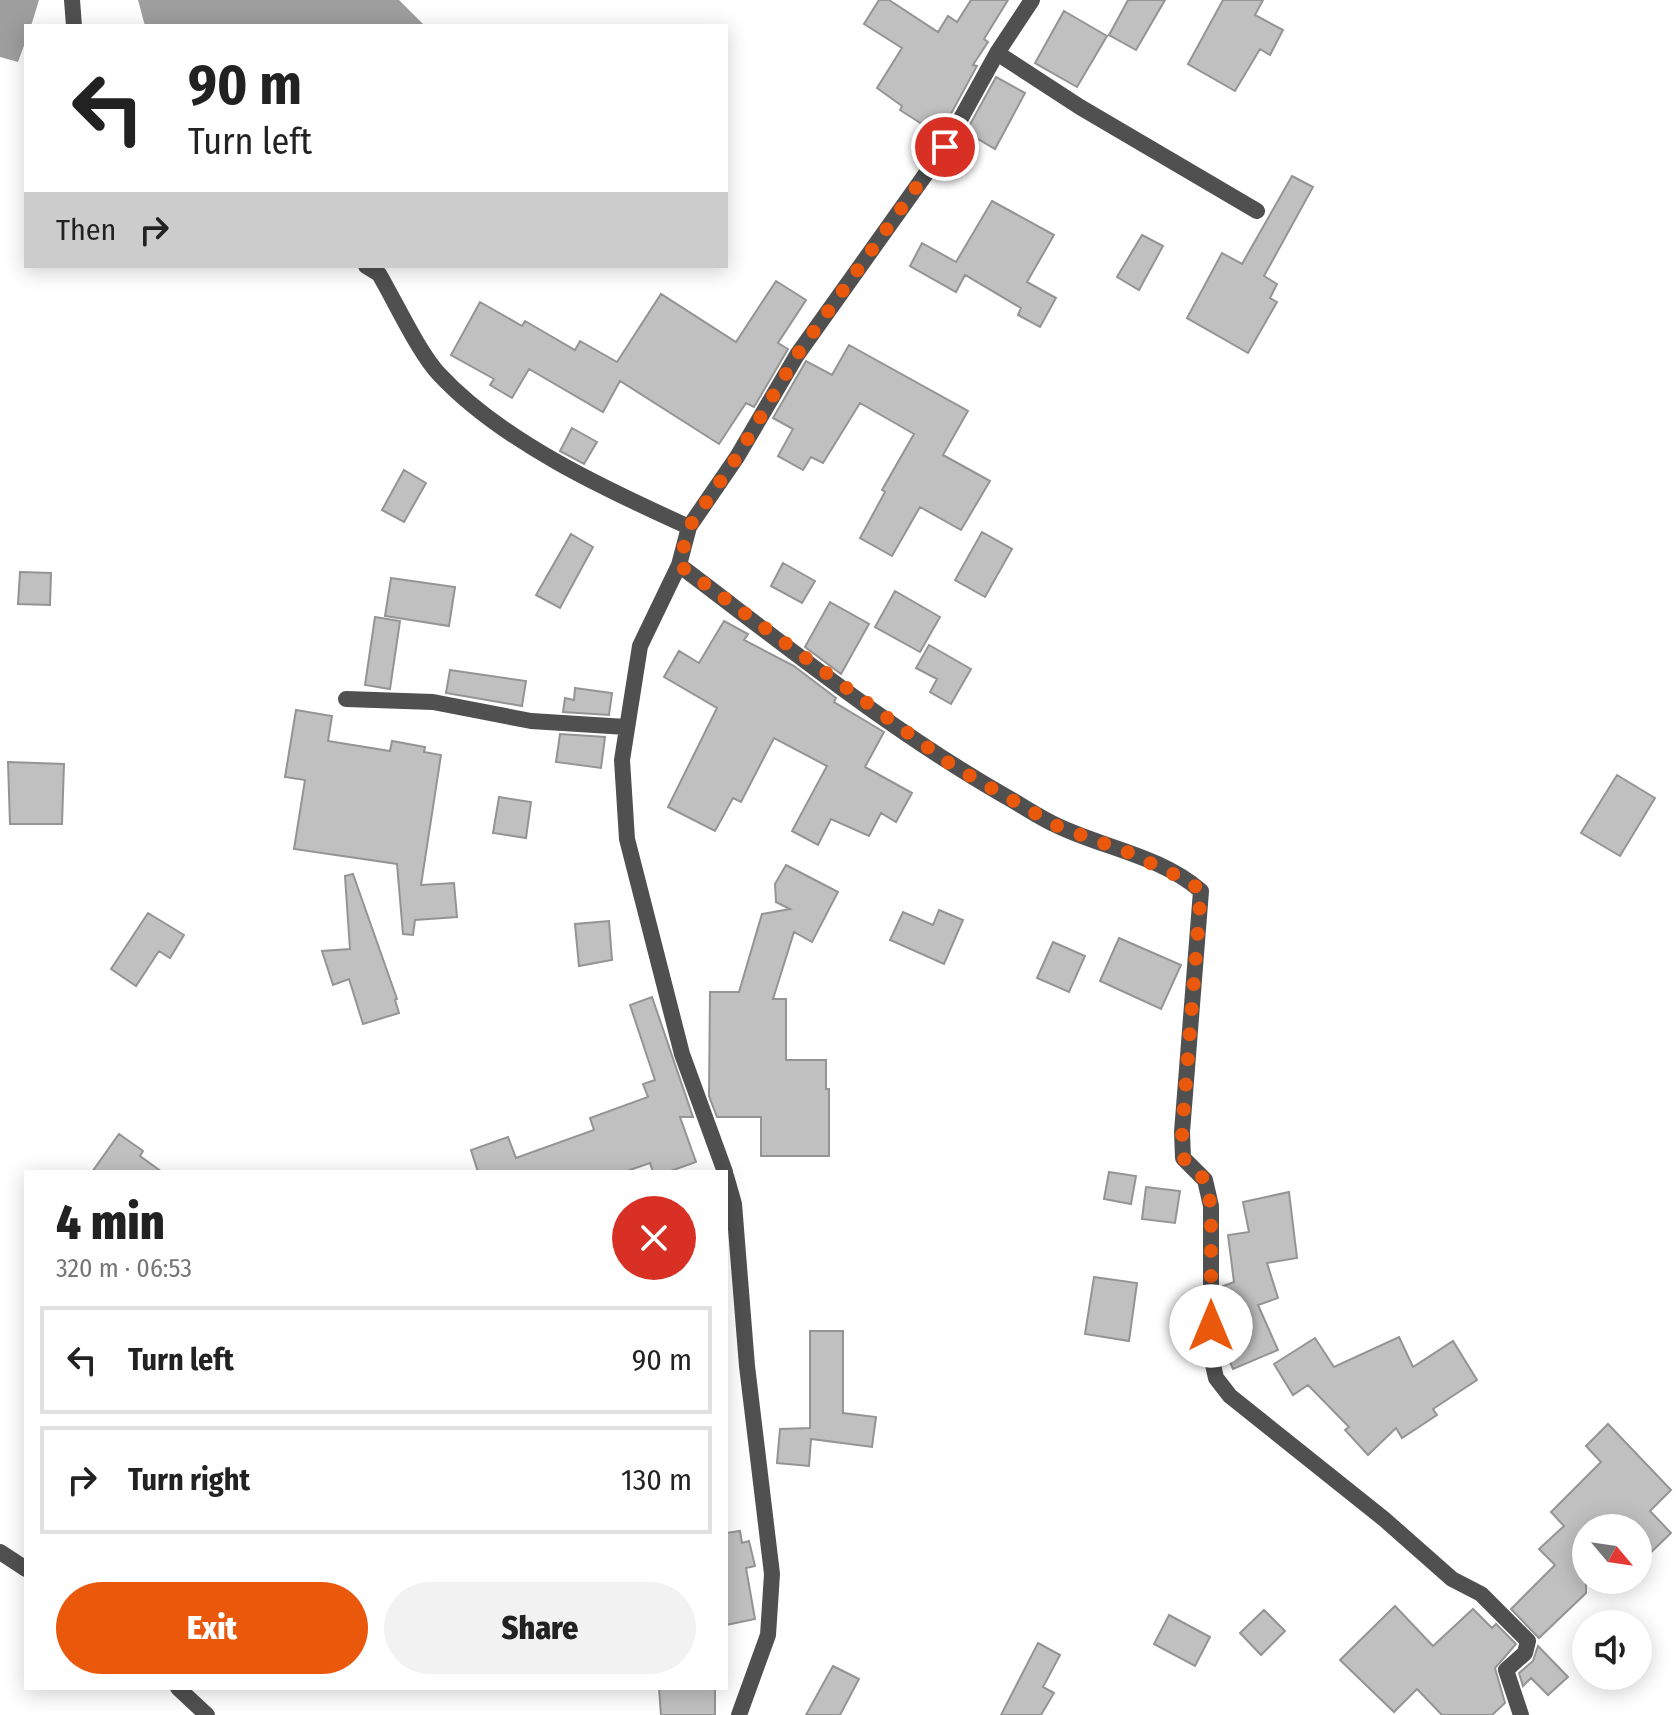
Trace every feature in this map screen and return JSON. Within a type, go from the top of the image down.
[{"type":"street","points":[[72,0],[74,24]]},
{"type":"street","points":[[724,1170],[682,1054],[627,839],[622,760],[640,646],[679,565],[689,527],[737,457],[797,355],[945,147],[997,53],[1032,0]]},
{"type":"street","points":[[997,53],[1080,107],[1257,211]]},
{"type":"street","points":[[369,268],[379,274],[438,373],[494,422],[616,494],[689,527]]},
{"type":"street","points":[[679,565],[953,766],[1059,827],[1125,851],[1190,882],[1201,891],[1182,1132],[1183,1158],[1205,1180],[1211,1206],[1211,1356],[1216,1378],[1230,1396],[1384,1519],[1452,1579],[1481,1594],[1528,1641],[1525,1653],[1506,1670],[1521,1715]]},
{"type":"street","points":[[346,699],[433,702],[531,721],[626,727]]},
{"type":"street","points":[[728,1184],[734,1204],[747,1366],[772,1574],[768,1635],[739,1715]]},
{"type":"street","points":[[0,1552],[24,1568]]},
{"type":"street","points":[[180,1690],[207,1715]]},
{"type":"shaded area","points":[[0,0],[39,0],[32,24],[24,24],[24,46],[18,62],[0,57]]},
{"type":"shaded area","points":[[138,0],[399,0],[423,24],[144,24]]},
{"type":"building","points":[[879,0],[889,0],[938,32],[948,16],[957,22],[971,0],[1008,0],[984,39],[988,42],[973,65],[977,66],[947,121],[936,116],[928,128],[900,110],[902,106],[877,88],[902,48],[864,24]]},
{"type":"building","points":[[1128,0],[1165,0],[1136,50],[1109,35]]},
{"type":"building","points":[[1223,0],[1263,0],[1255,15],[1283,30],[1270,55],[1260,49],[1235,91],[1188,64]]},
{"type":"building","points":[[1064,11],[1107,36],[1077,87],[1035,63]]},
{"type":"building","points":[[996,77],[1025,93],[995,149],[966,132]]},
{"type":"building","points":[[1292,176],[1313,187],[1264,276],[1277,284],[1270,298],[1277,302],[1248,353],[1187,318],[1222,253],[1242,264]]},
{"type":"building","points":[[992,201],[1054,235],[1027,282],[1056,298],[1040,327],[1018,315],[1021,308],[965,275],[956,292],[910,266],[922,243],[956,262]]},
{"type":"building","points":[[1142,235],[1163,246],[1139,290],[1117,277]]},
{"type":"building","points":[[776,281],[806,300],[778,343],[788,349],[754,407],[746,403],[719,444],[620,381],[603,412],[529,369],[512,398],[490,385],[494,379],[451,355],[480,302],[522,326],[525,321],[575,350],[580,341],[617,362],[661,294],[736,342]]},
{"type":"building","points":[[849,345],[968,411],[943,455],[990,481],[961,530],[920,507],[892,556],[860,538],[885,492],[882,490],[914,434],[860,403],[823,463],[811,457],[803,470],[778,456],[793,429],[773,418],[806,361],[832,375]]},
{"type":"building","points":[[572,428],[597,442],[584,464],[560,451]]},
{"type":"building","points":[[404,470],[426,483],[404,522],[382,510]]},
{"type":"building","points":[[982,532],[1012,549],[985,597],[955,580]]},
{"type":"building","points":[[571,534],[593,547],[560,608],[536,595]]},
{"type":"building","points":[[783,563],[815,581],[802,603],[771,586]]},
{"type":"building","points":[[20,572],[51,573],[50,605],[18,604]]},
{"type":"building","points":[[391,578],[455,587],[449,626],[385,616]]},
{"type":"building","points":[[895,591],[940,617],[920,652],[875,627]]},
{"type":"building","points":[[830,602],[869,624],[841,674],[805,647]]},
{"type":"building","points":[[375,617],[400,621],[390,689],[365,685]]},
{"type":"building","points":[[724,621],[748,634],[744,640],[794,666],[836,698],[834,702],[884,732],[865,767],[912,793],[896,822],[881,813],[869,836],[831,819],[818,845],[792,831],[827,766],[774,738],[741,802],[733,798],[715,831],[668,807],[717,708],[664,677],[679,651],[699,663]]},
{"type":"building","points":[[929,645],[971,669],[951,704],[930,692],[937,679],[916,668]]},
{"type":"building","points":[[450,670],[526,681],[522,706],[446,693]]},
{"type":"building","points":[[575,688],[612,693],[609,715],[563,712],[565,698],[574,700]]},
{"type":"building","points":[[296,710],[332,716],[328,741],[390,751],[392,741],[425,747],[424,752],[441,755],[421,885],[454,883],[457,917],[415,920],[413,935],[403,934],[397,864],[294,849],[305,780],[285,777]]},
{"type":"building","points":[[560,734],[605,737],[601,768],[556,762]]},
{"type":"building","points":[[8,762],[64,764],[62,824],[10,824]]},
{"type":"building","points":[[1617,775],[1655,798],[1620,856],[1581,833]]},
{"type":"building","points":[[499,797],[531,802],[526,838],[493,833]]},
{"type":"building","points":[[786,865],[838,892],[812,942],[794,932],[773,999],[786,999],[786,1060],[826,1060],[829,1156],[761,1156],[761,1117],[717,1117],[709,1096],[710,992],[739,992],[762,914],[790,909],[776,902],[775,884]]},
{"type":"building","points":[[353,874],[397,999],[399,1013],[363,1024],[349,979],[333,985],[322,951],[350,949],[345,876]]},
{"type":"building","points":[[939,910],[963,920],[944,964],[890,940],[903,912],[933,925]]},
{"type":"building","points":[[148,913],[184,935],[170,958],[159,951],[136,986],[111,969]]},
{"type":"building","points":[[609,921],[612,960],[579,966],[575,924]]},
{"type":"building","points":[[1119,938],[1181,965],[1161,1009],[1100,981]]},
{"type":"building","points":[[1053,942],[1085,956],[1069,992],[1037,978]]},
{"type":"building","points":[[652,997],[693,1117],[680,1117],[696,1162],[674,1170],[652,1170],[650,1163],[630,1170],[477,1170],[471,1150],[508,1137],[516,1158],[594,1130],[590,1118],[648,1097],[643,1084],[655,1080],[630,1005]]},
{"type":"building","points":[[119,1134],[143,1151],[140,1156],[159,1170],[93,1170]]},
{"type":"building","points":[[1109,1172],[1136,1176],[1131,1204],[1104,1199]]},
{"type":"building","points":[[1146,1187],[1180,1191],[1175,1223],[1142,1219]]},
{"type":"building","points":[[1289,1192],[1297,1258],[1267,1263],[1278,1298],[1258,1305],[1278,1350],[1233,1369],[1222,1344],[1222,1332],[1236,1326],[1223,1286],[1234,1282],[1228,1235],[1249,1232],[1243,1202]]},
{"type":"building","points":[[1094,1277],[1137,1283],[1129,1341],[1085,1334]]},
{"type":"building","points":[[810,1331],[843,1331],[843,1413],[876,1417],[872,1447],[811,1439],[809,1466],[777,1463],[780,1429],[810,1428]]},
{"type":"building","points":[[1399,1337],[1413,1367],[1453,1341],[1477,1380],[1433,1409],[1437,1415],[1402,1438],[1396,1428],[1368,1455],[1345,1430],[1349,1427],[1308,1385],[1293,1395],[1274,1364],[1315,1338],[1334,1367]]},
{"type":"building","points":[[1608,1424],[1671,1490],[1650,1511],[1671,1533],[1652,1551],[1652,1514],[1572,1514],[1572,1594],[1585,1594],[1539,1638],[1511,1609],[1555,1565],[1539,1549],[1564,1526],[1551,1512],[1601,1462],[1586,1446]]},
{"type":"building","points":[[740,1531],[742,1543],[749,1541],[755,1566],[746,1568],[755,1619],[728,1625],[728,1533]]},
{"type":"building","points":[[1395,1606],[1433,1646],[1473,1609],[1492,1628],[1496,1624],[1516,1644],[1495,1668],[1505,1703],[1492,1715],[1442,1715],[1417,1689],[1394,1712],[1340,1660]]},
{"type":"building","points":[[1264,1610],[1285,1631],[1261,1655],[1240,1633]]},
{"type":"building","points":[[1169,1615],[1210,1637],[1195,1666],[1154,1644]]},
{"type":"building","points":[[1038,1643],[1060,1655],[1043,1687],[1054,1693],[1041,1715],[1001,1715]]},
{"type":"building","points":[[1538,1646],[1568,1677],[1548,1695],[1531,1678],[1523,1686],[1519,1673],[1533,1661]]},
{"type":"building","points":[[833,1666],[859,1679],[840,1715],[806,1715]]},
{"type":"building","points":[[659,1690],[715,1690],[715,1715],[661,1715]]},
{"type":"route","points":[[945,147],[797,355],[737,457],[689,527],[679,565],[953,766],[1059,827],[1125,851],[1190,882],[1201,891],[1182,1132],[1183,1158],[1205,1180],[1211,1206],[1211,1326]]}]
